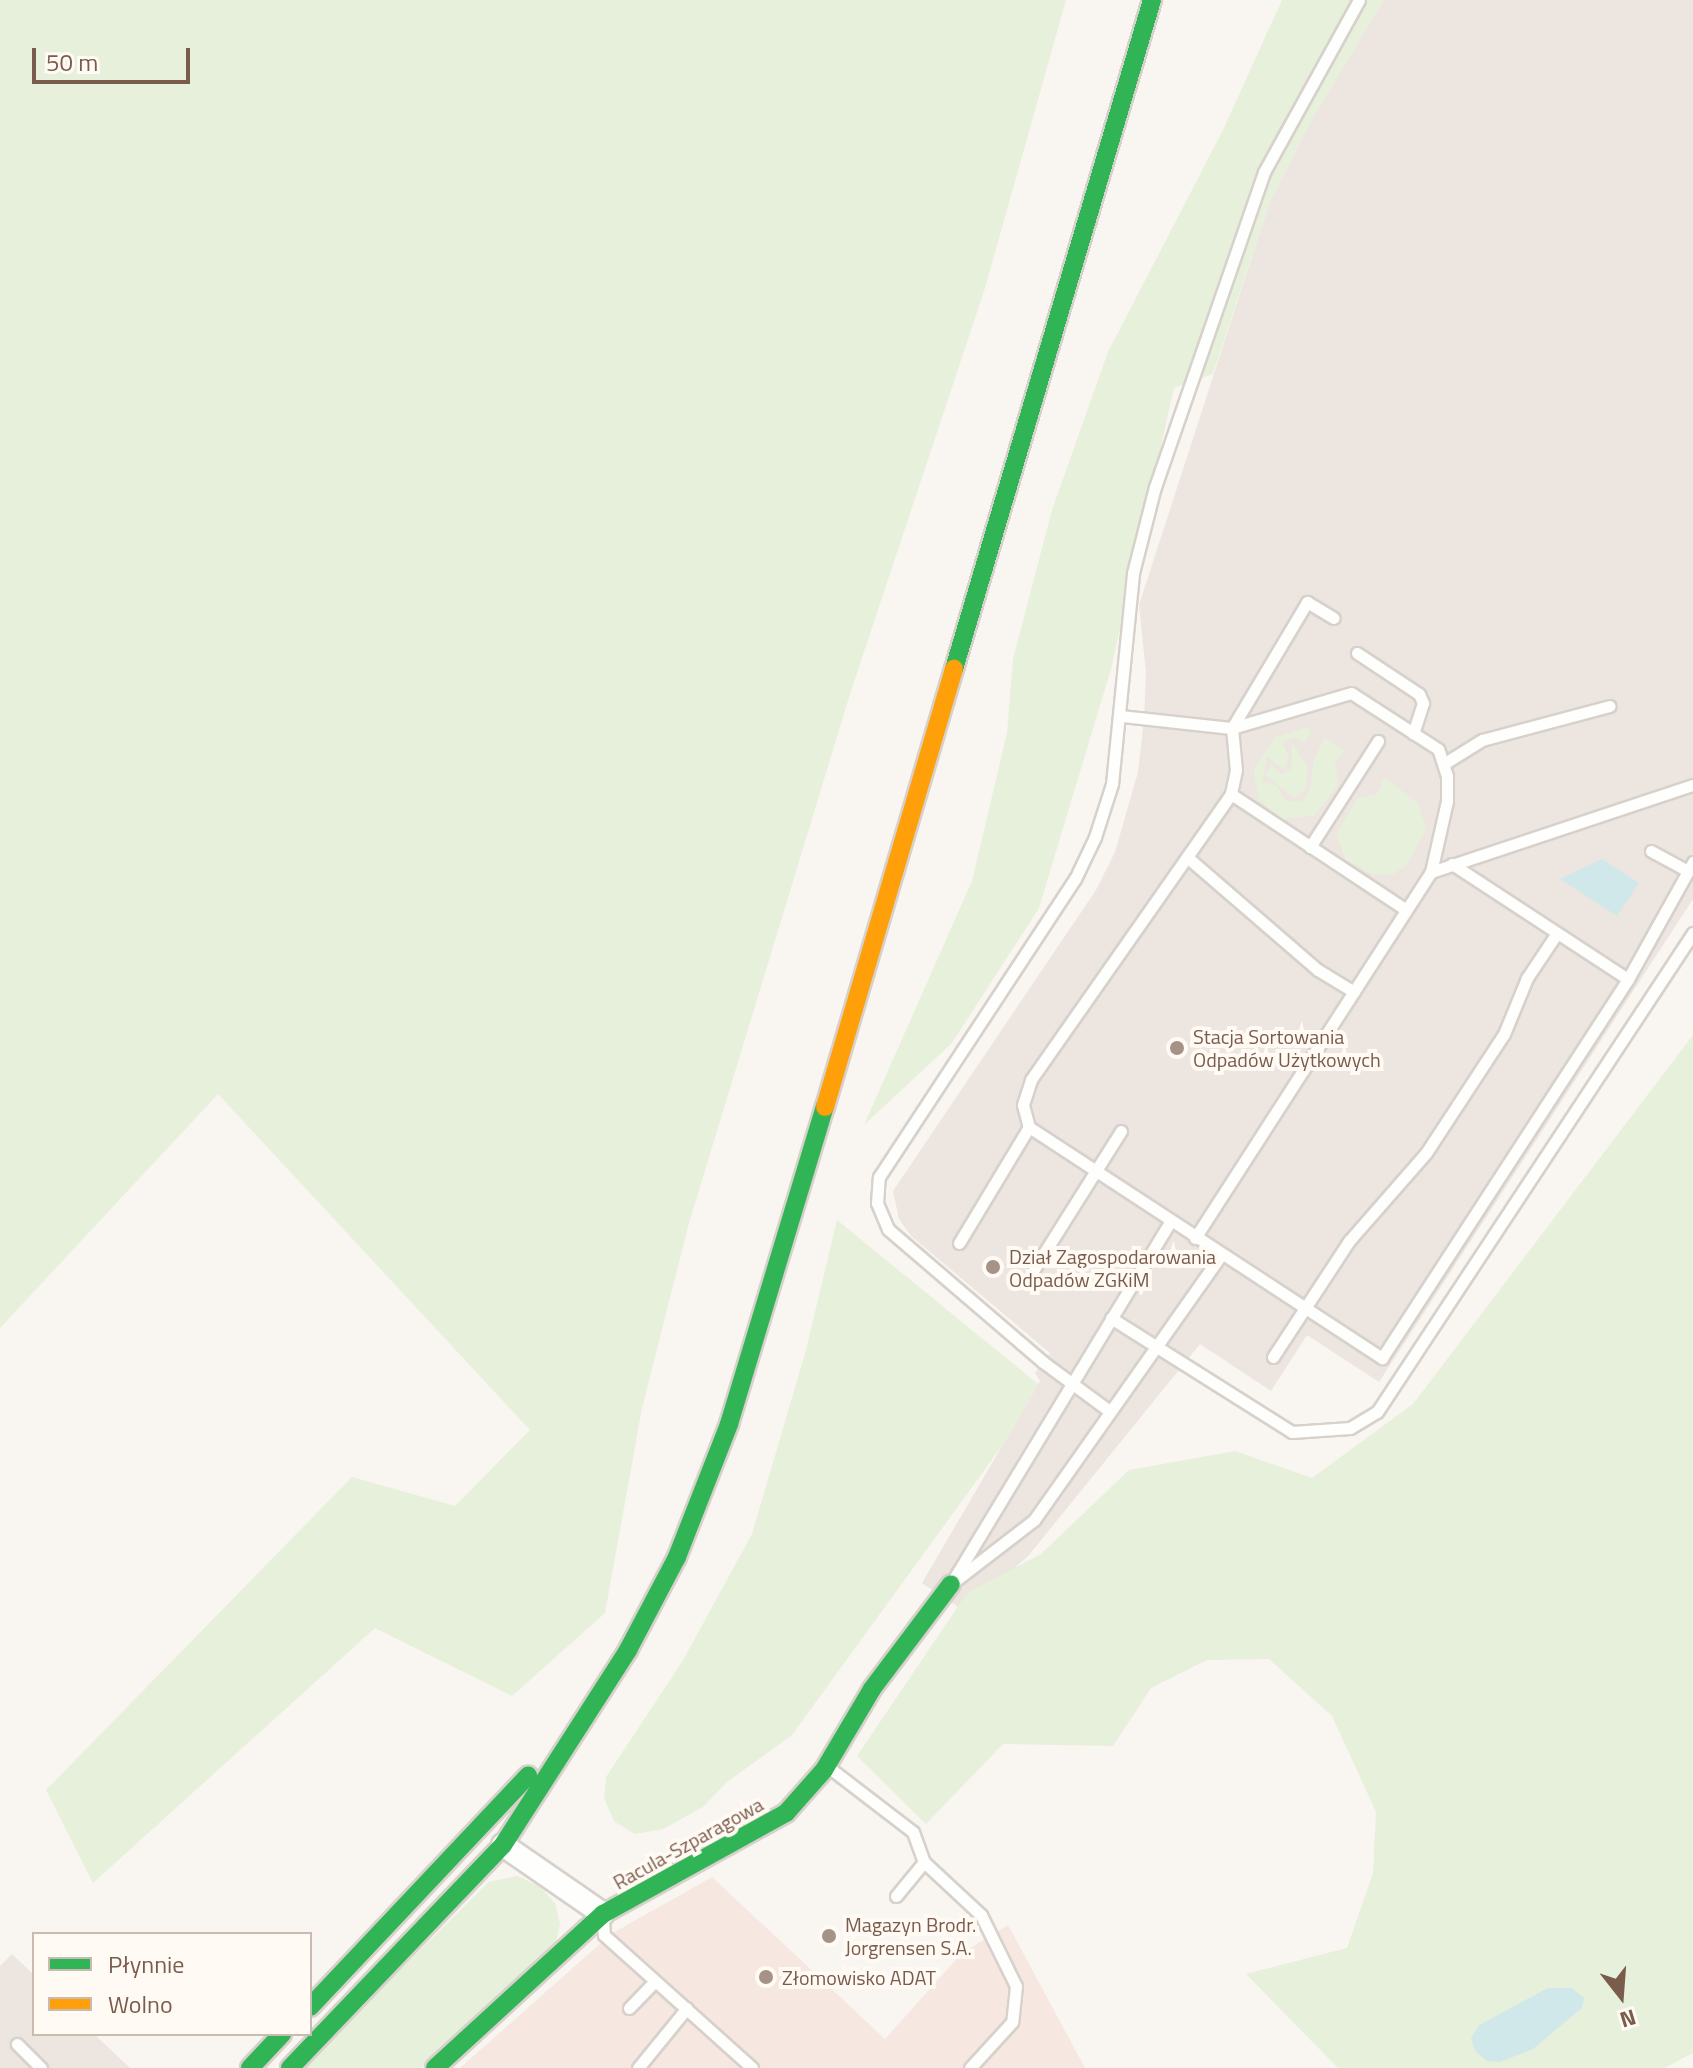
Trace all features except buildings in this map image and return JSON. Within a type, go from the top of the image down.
[{"type":"main road","points":[[290,2068],[423,1934],[503,1845],[628,1650],[677,1557],[729,1424],[1152,0]]},
{"type":"main road","name":"Racula-Szparagowa","points":[[435,2068],[603,1914],[753,1835],[786,1813],[827,1766],[872,1689],[951,1584]]},
{"type":"main road","points":[[312,2005],[584,1719]]},
{"type":"main road","points":[[250,2068],[280,2036]]},
{"type":"street","points":[[503,1845],[603,1914]]},
{"type":"lane","points":[[1108,1410],[1072,1384],[888,1229],[877,1203],[879,1177],[1075,879],[1112,784],[1133,573],[1189,381],[1264,172],[1359,0]]},
{"type":"lane","points":[[1334,618],[1307,602],[1232,728],[1236,770],[1231,794],[1031,1080],[1023,1105],[1029,1127],[1382,1358],[1628,979],[1690,866],[1651,851]]},
{"type":"lane","points":[[1357,653],[1419,694],[1423,703],[1413,733]]},
{"type":"lane","points":[[1121,716],[1232,728],[1351,693],[1438,749],[1445,763],[1447,801],[1431,872],[1195,1238]]},
{"type":"lane","points":[[1445,763],[1497,735],[1610,706]]},
{"type":"lane","points":[[1310,847],[1378,741]]},
{"type":"lane","points":[[1431,872],[1693,785]]},
{"type":"lane","points":[[1231,794],[1406,910]]},
{"type":"lane","points":[[1187,857],[1318,970],[1354,992]]},
{"type":"lane","points":[[1452,864],[1628,979]]},
{"type":"lane","points":[[1273,1357],[1349,1241],[1426,1153],[1504,1034],[1527,978],[1557,933]]},
{"type":"lane","points":[[1111,1318],[1292,1432],[1350,1428],[1377,1412],[1693,933]]},
{"type":"lane","points":[[959,1243],[1029,1127]]},
{"type":"lane","points":[[1034,1269],[1121,1131]]},
{"type":"lane","points":[[951,1584],[1170,1222]]},
{"type":"lane","points":[[951,1584],[1034,1520],[1108,1410],[1157,1349],[1221,1255]]},
{"type":"lane","points":[[827,1766],[913,1832],[924,1862],[981,1915],[1016,1986],[1012,2022],[970,2068]]},
{"type":"lane","points":[[896,1896],[924,1862]]},
{"type":"lane","points":[[603,1914],[604,1935],[752,2068]]},
{"type":"lane","points":[[629,2008],[654,1982]]},
{"type":"lane","points":[[638,2068],[687,2008]]},
{"type":"lane","points":[[17,2044],[41,2068]]},
{"type":"shaded area","points":[[1384,0],[1693,0],[1693,899],[1379,1382],[1307,1335],[1271,1391],[1200,1344],[1029,1555],[966,1612],[922,1583],[1040,1381],[1035,1373],[1050,1353],[911,1236],[899,1219],[893,1191],[1096,890],[1115,852],[1138,772],[1144,719],[1146,673],[1139,605],[1270,201],[1315,114]]},
{"type":"shaded area","points":[[712,1877],[885,2039],[962,1953],[1008,1925],[1085,2068],[460,2068],[611,1934]]},
{"type":"shaded area","points":[[12,1954],[32,1973],[32,2036],[96,2036],[130,2068],[0,2068],[0,1966]]},
{"type":"green space","points":[[0,0],[1066,0],[985,288],[850,694],[689,1223],[642,1408],[605,1613],[512,1696],[375,1628],[93,1883],[46,1790],[352,1477],[455,1506],[530,1430],[218,1094],[0,1328]]},
{"type":"green space","points":[[1282,0],[1384,0],[1315,114],[1270,201],[1213,374],[1174,388],[1111,669],[1039,908],[952,1043],[864,1125],[972,881],[1007,733],[1013,659],[1052,510],[1108,352],[1223,130]]},
{"type":"green space","points":[[1308,727],[1312,731],[1304,743],[1293,737],[1283,744],[1289,758],[1284,769],[1267,757],[1262,781],[1276,785],[1286,801],[1301,802],[1310,790],[1314,759],[1325,738],[1344,751],[1335,764],[1339,784],[1314,816],[1282,819],[1258,799],[1254,769],[1275,737]]},
{"type":"green space","points":[[1292,742],[1308,767],[1306,788],[1295,798],[1265,775],[1271,765],[1281,774],[1291,770]]},
{"type":"green space","points":[[1384,777],[1418,803],[1426,830],[1406,866],[1393,874],[1373,875],[1345,859],[1336,834],[1358,798],[1377,794]]},
{"type":"green space","points":[[1693,1035],[1693,2053],[1664,2068],[1338,2068],[1246,1974],[1347,1948],[1373,1873],[1376,1812],[1332,1716],[1269,1659],[1207,1660],[1151,1688],[1113,1746],[1003,1744],[926,1824],[857,1756],[967,1593],[1041,1554],[1129,1470],[1235,1451],[1312,1478],[1413,1404]]},
{"type":"green space","points":[[837,1220],[1038,1384],[1004,1443],[792,1735],[727,1782],[703,1807],[663,1829],[635,1834],[615,1822],[604,1799],[606,1777],[682,1662],[752,1534],[806,1350]]},
{"type":"green space","points":[[517,1876],[539,1886],[555,1903],[560,1924],[556,1942],[422,2068],[300,2068],[489,1882]]},
{"type":"water","points":[[1602,859],[1639,883],[1617,916],[1560,879]]},
{"type":"water","points":[[1548,1988],[1572,1988],[1584,1998],[1582,2008],[1533,2049],[1500,2062],[1487,2061],[1475,2051],[1471,2038],[1479,2025]]},
{"type":"traffic: fast","points":[[954,669],[1152,0]]},
{"type":"traffic: fast","points":[[290,2068],[503,1845],[628,1650],[677,1557],[729,1424],[825,1107]]},
{"type":"traffic: fast","points":[[435,2068],[603,1914],[786,1813],[824,1770],[872,1689],[951,1584]]},
{"type":"traffic: fast","points":[[312,2005],[528,1776]]},
{"type":"traffic: fast","points":[[250,2068],[280,2036]]},
{"type":"traffic: slow","points":[[825,1107],[954,669]]},
{"type":"place","name":"Stacja Sortowania Odpadów Użytkowych","points":[[1177,1048]]},
{"type":"place","name":"Dział Zagospodarowania Odpadów ZGKiM","points":[[993,1267]]},
{"type":"place","name":"Magazyn Brodr. Jorgrensen S.A.","points":[[829,1936]]},
{"type":"place","name":"Złomowisko ADAT","points":[[766,1977]]}]
